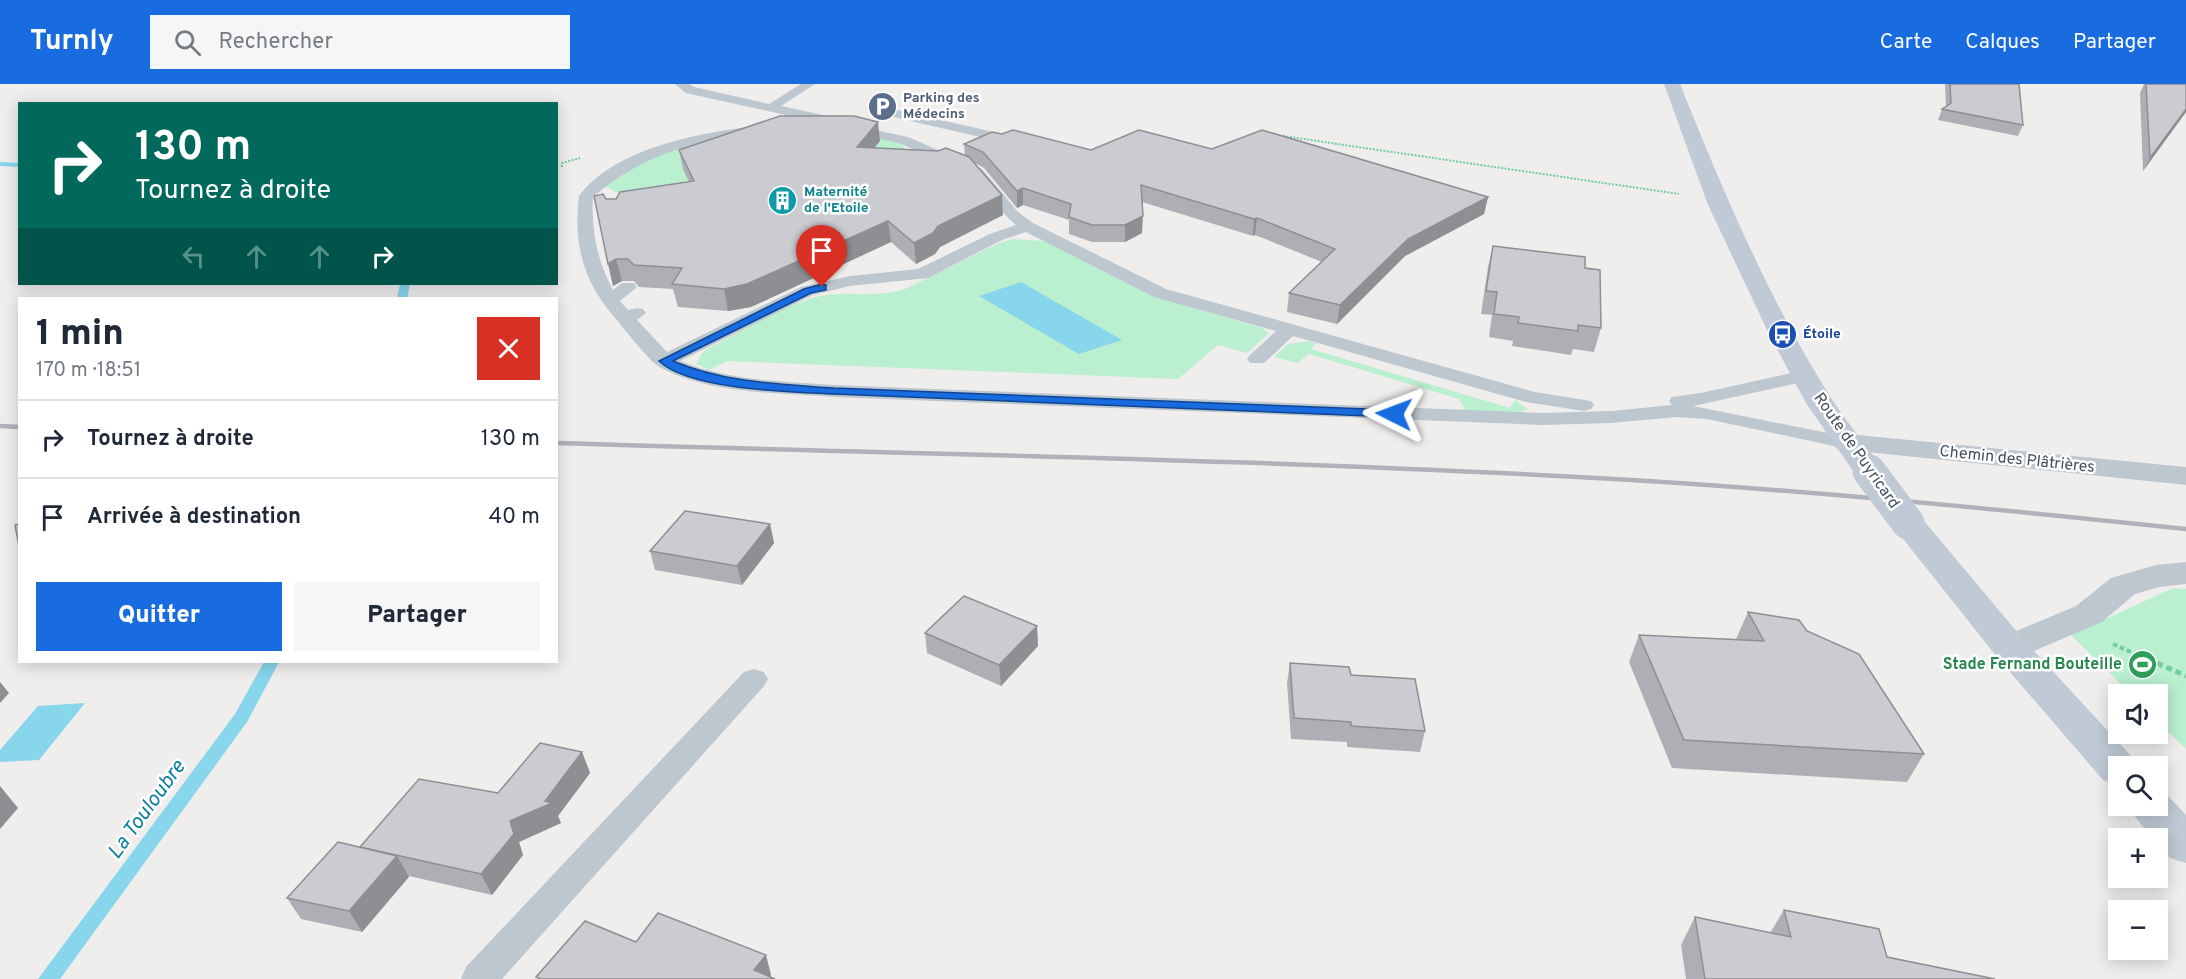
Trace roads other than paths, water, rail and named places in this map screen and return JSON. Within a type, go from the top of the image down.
[{"type":"main road","name":"Route de Puyricard","points":[[1672,84],[1715,198],[1805,376],[1848,443],[1908,523],[2010,648],[2108,758]]},
{"type":"main road","points":[[2160,816],[2186,845]]},
{"type":"street","name":"Chemin des Plâtrières","points":[[1848,443],[2186,476]]},
{"type":"street","points":[[2010,648],[2089,614],[2123,586],[2156,576],[2186,573]]},
{"type":"lane","points":[[681,84],[690,90],[842,122],[903,140],[977,171],[1013,215],[1027,226],[1160,293],[1533,398],[1574,405],[1647,404],[1701,399],[1805,376]]},
{"type":"lane","points":[[773,107],[778,102],[794,96],[809,84]]},
{"type":"lane","points":[[893,113],[1006,139]]},
{"type":"lane","points":[[793,127],[856,128],[872,122]]},
{"type":"lane","points":[[774,128],[687,142],[659,149],[632,160],[615,171],[586,196],[582,218],[585,237],[598,283],[609,301],[631,316],[664,361],[698,375],[744,385],[834,391],[1449,416],[1542,419],[1611,417],[1677,411],[1707,413],[1848,443]]},
{"type":"lane","points":[[586,196],[612,197]]},
{"type":"lane","points":[[664,361],[807,291],[850,281],[922,274],[996,237],[1027,226]]},
{"type":"lane","points":[[609,301],[628,286]]},
{"type":"lane","points":[[1257,358],[1289,329]]},
{"type":"lane","points":[[478,979],[753,679]]},
{"type":"water","points":[[1021,282],[1122,340],[1079,354],[979,296]]},
{"type":"water","points":[[85,703],[39,760],[0,762],[0,750],[38,706]]},
{"type":"waterway","name":"La Touloubre","points":[[0,164],[18,165]]},
{"type":"waterway","name":"La Touloubre","points":[[402,297],[405,285]]},
{"type":"waterway","name":"La Touloubre","points":[[48,979],[241,718],[270,663]]},
{"type":"railway","points":[[0,426],[18,427]]},
{"type":"railway","points":[[558,443],[1350,466],[1482,472],[1757,489],[2186,529]]},
{"type":"place","name":"Parking des Médecins","points":[[882,106]]},
{"type":"place","name":"Maternité de l'Etoile","points":[[783,200]]},
{"type":"place","name":"Étoile","points":[[1782,334]]},
{"type":"place","name":"Stade Fernand Bouteille","points":[[2143,665]]}]
